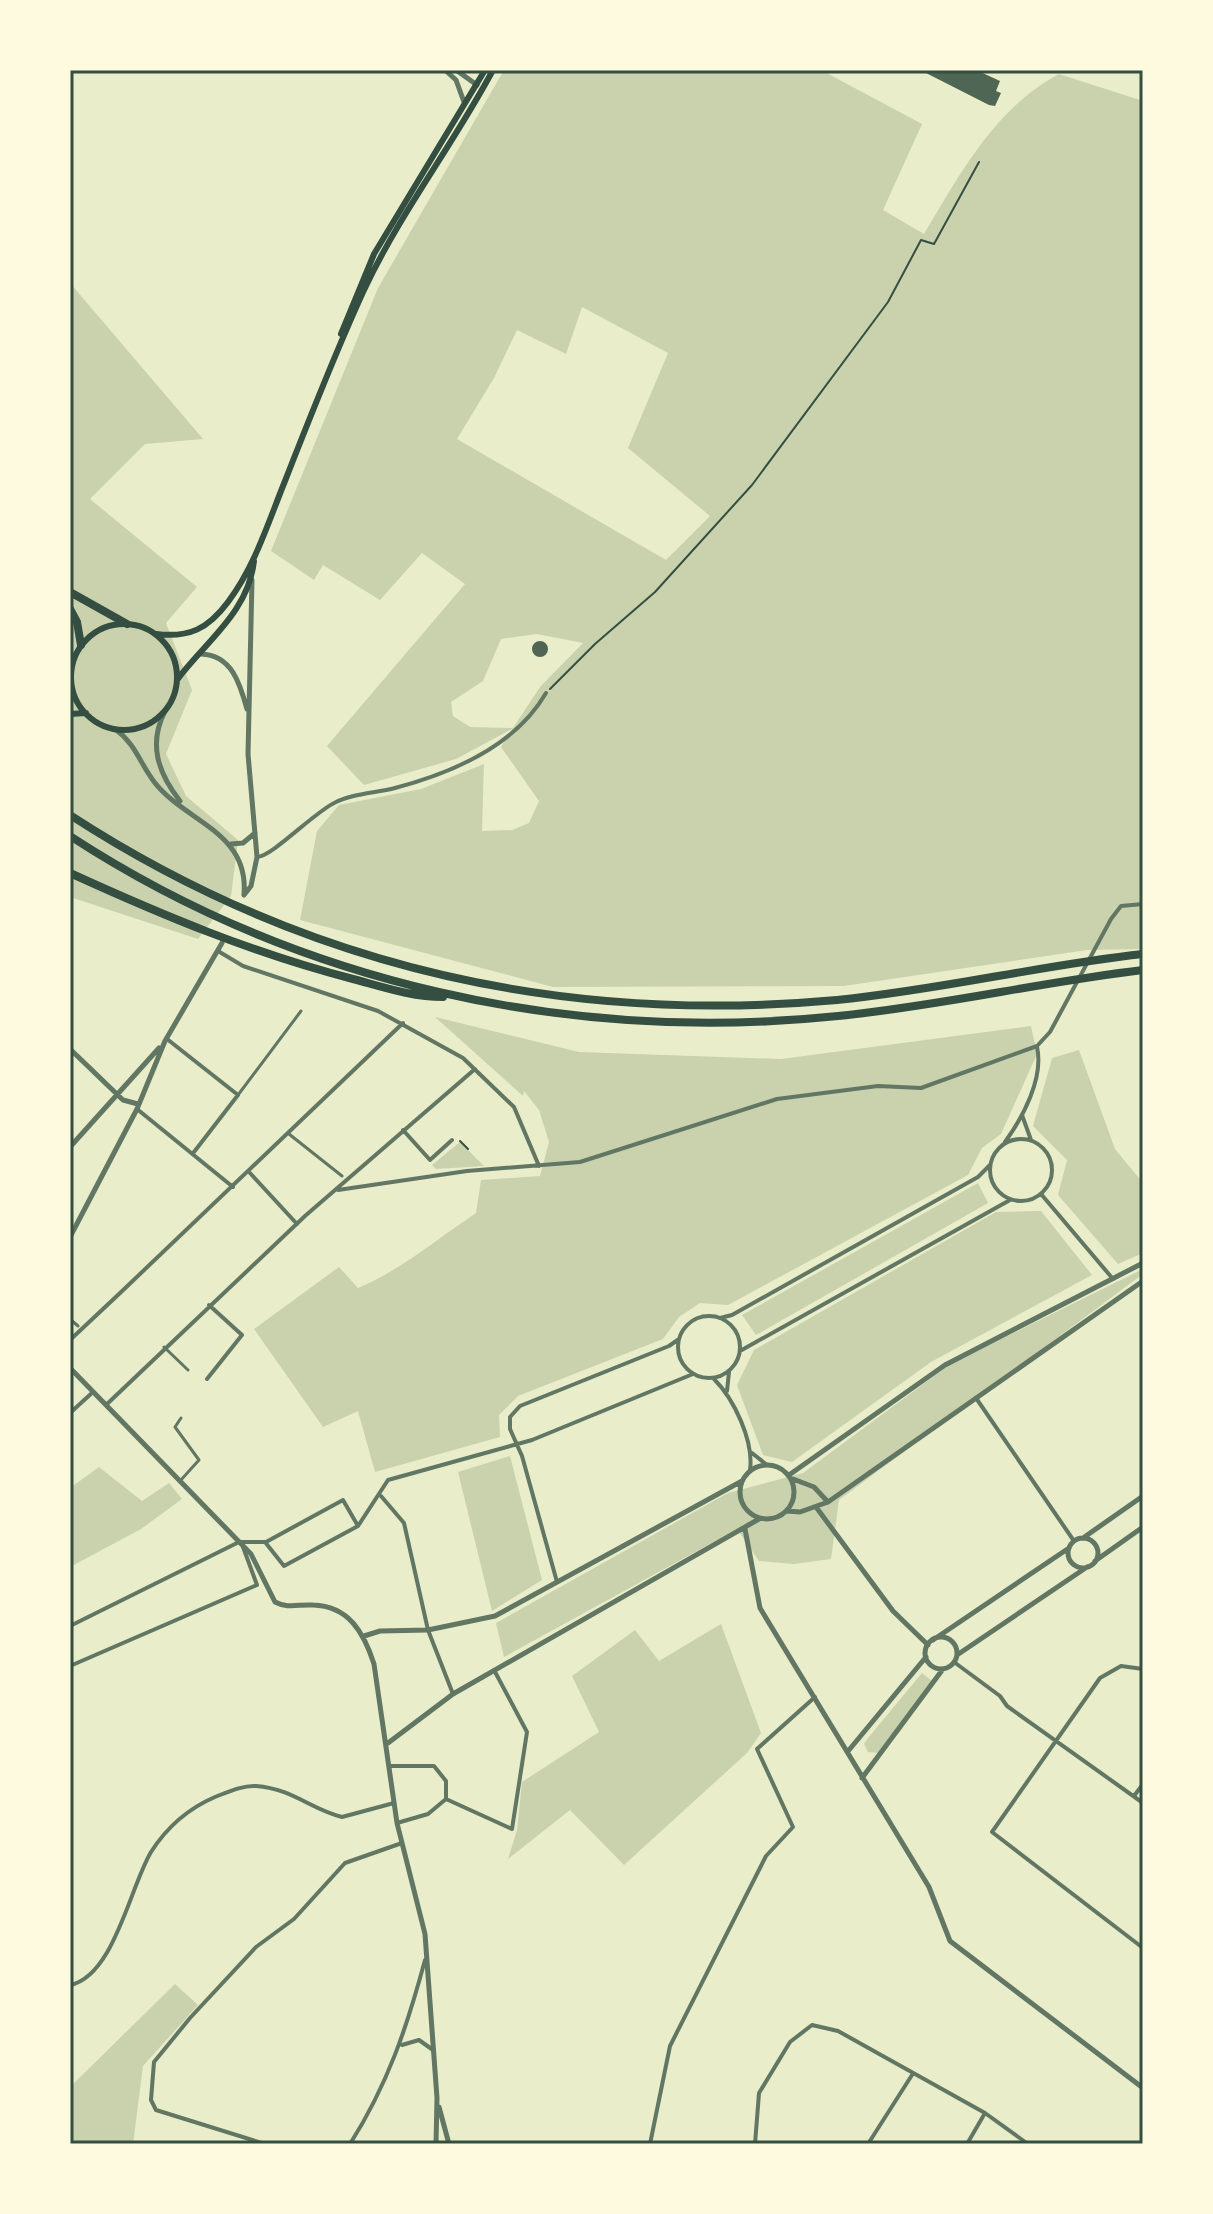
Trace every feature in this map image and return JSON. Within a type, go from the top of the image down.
[{"type":"highway","points":[[70,592],[127,624]]},
{"type":"highway","points":[[70,609],[77,622],[81,645]]},
{"type":"highway","points":[[70,815],[217,899],[264,920],[365,956],[464,981],[578,1000],[691,1006],[840,1000],[1143,954]]},
{"type":"highway","points":[[70,836],[210,913],[352,969],[451,997],[561,1016],[701,1024],[837,1016],[1143,970]]},
{"type":"highway","points":[[70,873],[201,930],[310,968],[421,997],[451,997]]},
{"type":"main road","points":[[467,108],[485,70]]},
{"type":"main road","points":[[255,558],[253,570],[226,627],[177,680],[165,711],[137,728],[115,729],[86,713],[74,693],[71,670],[81,645],[102,629],[127,624],[156,634],[186,635],[209,623],[228,602],[255,558],[324,383],[382,255],[467,108],[493,70]]},
{"type":"main road","points":[[156,634],[175,659],[177,680]]},
{"type":"main road","points":[[70,714],[86,713]]},
{"type":"street","points":[[445,70],[456,80],[467,108]]},
{"type":"street","points":[[458,70],[477,70]]},
{"type":"street","points":[[458,70],[477,85]]},
{"type":"street","points":[[115,729],[137,750],[154,782],[230,844],[241,866],[244,895],[251,886],[257,857],[248,712],[253,570]]},
{"type":"street","points":[[201,654],[217,657],[231,668],[248,712]]},
{"type":"street","points":[[257,857],[266,855],[302,824],[338,801],[397,788],[455,767],[488,750],[536,711],[546,693]]},
{"type":"street","points":[[165,711],[156,738],[158,763],[183,805]]},
{"type":"street","points":[[230,844],[243,843],[255,833]]},
{"type":"street","points":[[338,1190],[467,1171],[580,1162],[777,1099],[878,1086],[921,1088],[1037,1046],[1050,1032],[1111,919],[1121,906],[1143,904]]},
{"type":"street","points":[[70,1237],[138,1106],[166,1040],[222,943]]},
{"type":"street","points":[[218,951],[243,966],[403,1023],[475,1069],[514,1107],[539,1166]]},
{"type":"street","points":[[194,1152],[301,1011]]},
{"type":"street","points":[[70,1340],[250,1173],[403,1023]]},
{"type":"street","points":[[112,1086],[121,1088],[129,1084],[166,1040]]},
{"type":"street","points":[[166,1040],[238,1095]]},
{"type":"street","points":[[557,1582],[510,1429],[510,1417],[520,1406],[679,1339],[695,1319],[732,1315],[978,1177],[990,1165],[1022,1113],[1039,1067],[1037,1046]]},
{"type":"street","points":[[70,1049],[119,1095],[131,1105],[138,1106],[233,1187]]},
{"type":"street","points":[[70,1062],[77,1055]]},
{"type":"street","points":[[106,1405],[297,1224],[475,1069]]},
{"type":"street","points":[[129,1084],[141,1093]]},
{"type":"street","points":[[70,1147],[119,1095],[121,1088]]},
{"type":"street","points":[[1022,1113],[1024,1129],[1031,1141]]},
{"type":"street","points":[[403,1130],[430,1160],[452,1140]]},
{"type":"street","points":[[289,1134],[342,1176]]},
{"type":"street","points":[[727,1393],[729,1371],[740,1351],[1010,1200],[1021,1201],[1041,1194],[1052,1171],[1042,1148],[1031,1141],[1017,1139],[1004,1144]]},
{"type":"street","points":[[990,1165],[992,1182],[1010,1200]]},
{"type":"street","points":[[250,1173],[297,1224]]},
{"type":"street","points":[[1041,1194],[1113,1279]]},
{"type":"street","points":[[790,1477],[945,1365],[1143,1263]]},
{"type":"street","points":[[742,1481],[741,1501],[750,1514],[759,1519],[769,1520],[787,1511],[828,1502],[1143,1281]]},
{"type":"street","points":[[207,1379],[242,1335],[209,1305]]},
{"type":"street","points":[[720,1318],[738,1334],[740,1351]]},
{"type":"street","points":[[70,1319],[78,1326]]},
{"type":"street","points":[[679,1339],[682,1362],[693,1374]]},
{"type":"street","points":[[164,1347],[188,1370]]},
{"type":"street","points":[[70,1368],[251,1554],[271,1599],[285,1607],[312,1605],[346,1613],[364,1636],[374,1664],[397,1823],[425,1934],[437,2098],[436,2144]]},
{"type":"street","points":[[265,1542],[284,1566],[358,1526],[381,1496],[388,1480],[517,1444],[693,1374],[713,1378],[729,1371]]},
{"type":"street","points":[[364,1636],[380,1631],[428,1630],[495,1616],[742,1481],[750,1470],[751,1451],[727,1393],[713,1378]]},
{"type":"street","points":[[70,1413],[93,1392]]},
{"type":"street","points":[[975,1397],[1074,1541]]},
{"type":"street","points":[[180,1481],[199,1460],[175,1427],[181,1418]]},
{"type":"street","points":[[751,1451],[767,1465],[814,1487],[828,1502]]},
{"type":"street","points":[[750,1470],[767,1465]]},
{"type":"street","points":[[787,1511],[794,1500],[790,1477]]},
{"type":"street","points":[[381,1496],[404,1523],[428,1630],[453,1694]]},
{"type":"street","points":[[849,1750],[926,1657],[930,1642],[1143,1496]]},
{"type":"street","points":[[70,1626],[239,1542],[265,1542],[343,1500],[358,1526]]},
{"type":"street","points":[[816,1507],[893,1611],[930,1642]]},
{"type":"street","points":[[387,1743],[453,1694],[759,1519]]},
{"type":"street","points":[[862,1778],[943,1669],[954,1662],[957,1655],[1143,1527]]},
{"type":"street","points":[[745,1529],[760,1608],[849,1750],[862,1778],[929,1887],[950,1941],[1143,2088]]},
{"type":"street","points":[[1083,1538],[1095,1545],[1097,1553],[1094,1562]]},
{"type":"street","points":[[70,1666],[257,1585],[239,1542]]},
{"type":"street","points":[[1069,1548],[1074,1564],[1087,1567]]},
{"type":"street","points":[[930,1642],[947,1638],[955,1645],[957,1655]]},
{"type":"street","points":[[926,1657],[930,1665],[943,1669]]},
{"type":"street","points":[[954,1662],[1143,1803]]},
{"type":"street","points":[[1143,1669],[1121,1666],[1100,1678],[992,1832],[1143,1948]]},
{"type":"street","points":[[446,1799],[512,1829],[527,1732],[494,1670]]},
{"type":"street","points":[[650,2144],[670,2046],[766,1856],[793,1827],[757,1749],[815,1697]]},
{"type":"street","points":[[389,1766],[434,1766],[446,1781],[446,1799]]},
{"type":"street","points":[[1134,1796],[1143,1784]]},
{"type":"street","points":[[70,1985],[83,1981],[114,1941],[150,1854],[174,1822],[190,1810],[251,1785],[304,1798],[342,1817],[394,1803]]},
{"type":"street","points":[[397,1823],[428,1814],[446,1799]]},
{"type":"street","points":[[265,2144],[156,2110],[151,2100],[154,2062],[256,1947],[294,1919],[345,1863],[402,1843]]},
{"type":"street","points":[[350,2144],[380,2093],[410,2023],[425,1960]]},
{"type":"street","points":[[755,2144],[759,2093],[790,2042],[812,2025],[838,2031],[985,2113],[1028,2144]]},
{"type":"street","points":[[400,2046],[419,2040],[433,2050]]},
{"type":"street","points":[[868,2144],[912,2075]]},
{"type":"street","points":[[437,2098],[449,2144]]},
{"type":"street","points":[[967,2144],[985,2113]]},
{"type":"path","points":[[546,693],[595,644],[655,592],[752,485],[888,302],[921,240],[934,244],[979,162]]},
{"type":"path","points":[[460,1141],[468,1149]]},
{"type":"green space","points":[[504,70],[821,70],[922,124],[883,210],[924,234],[981,144],[1016,105],[1059,74],[1143,101],[1143,949],[1087,950],[844,986],[553,987],[300,920],[317,831],[339,805],[421,789],[484,764],[482,831],[512,830],[529,823],[539,801],[501,747],[512,729],[456,759],[364,785],[327,746],[465,584],[422,553],[380,600],[323,565],[314,580],[271,551],[378,288]],"holes":[[[582,307],[668,353],[628,448],[710,516],[666,560],[457,439],[494,378],[517,330],[566,354]],[[537,634],[583,643],[540,687],[513,728],[470,727],[453,716],[451,702],[483,681],[501,639]]]},
{"type":"green space","points":[[70,283],[203,439],[145,444],[90,499],[197,587],[166,623],[192,690],[166,754],[186,796],[238,840],[231,896],[198,939],[70,897]]},
{"type":"green space","points":[[435,1017],[579,1052],[781,1059],[1031,1026],[1037,1054],[1001,1134],[982,1148],[968,1175],[728,1305],[700,1303],[679,1317],[663,1339],[518,1396],[499,1415],[500,1437],[375,1472],[358,1411],[323,1427],[254,1329],[339,1267],[358,1288],[404,1263],[476,1213],[481,1180],[540,1176],[549,1142],[539,1110],[524,1091],[523,1096]]},
{"type":"green space","points":[[1079,1050],[1115,1149],[1143,1183],[1143,1253],[1118,1264],[1058,1195],[1067,1160],[1033,1126],[1052,1058]]},
{"type":"green space","points":[[460,1142],[484,1166],[436,1169],[432,1165]]},
{"type":"green space","points":[[978,1183],[988,1203],[756,1335],[742,1315]]},
{"type":"green space","points":[[1041,1211],[1092,1275],[931,1362],[792,1462],[763,1455],[737,1385],[754,1350],[996,1212]]},
{"type":"green space","points":[[1143,1269],[1143,1274],[839,1500],[831,1559],[794,1564],[759,1561],[737,1529],[504,1657],[496,1623],[728,1493],[803,1473],[949,1365]]},
{"type":"green space","points":[[510,1456],[542,1580],[492,1611],[458,1472]]},
{"type":"green space","points":[[99,1467],[142,1501],[169,1483],[182,1499],[141,1529],[70,1567],[70,1488]]},
{"type":"green space","points":[[721,1624],[761,1733],[747,1753],[624,1865],[570,1810],[508,1859],[517,1830],[522,1782],[599,1732],[572,1676],[635,1630],[659,1661]]},
{"type":"green space","points":[[922,1673],[932,1681],[879,1753],[868,1752],[864,1744],[868,1738]]},
{"type":"green space","points":[[175,1984],[198,2005],[143,2066],[133,2144],[70,2144],[70,2087]]},
{"type":"building","points":[[928,70],[976,70],[1000,81],[996,91],[1001,93],[995,106],[989,105],[926,73]]},
{"type":"building","points":[[537,641],[543,641],[548,649],[546,655],[537,657],[532,652],[532,646]]}]
